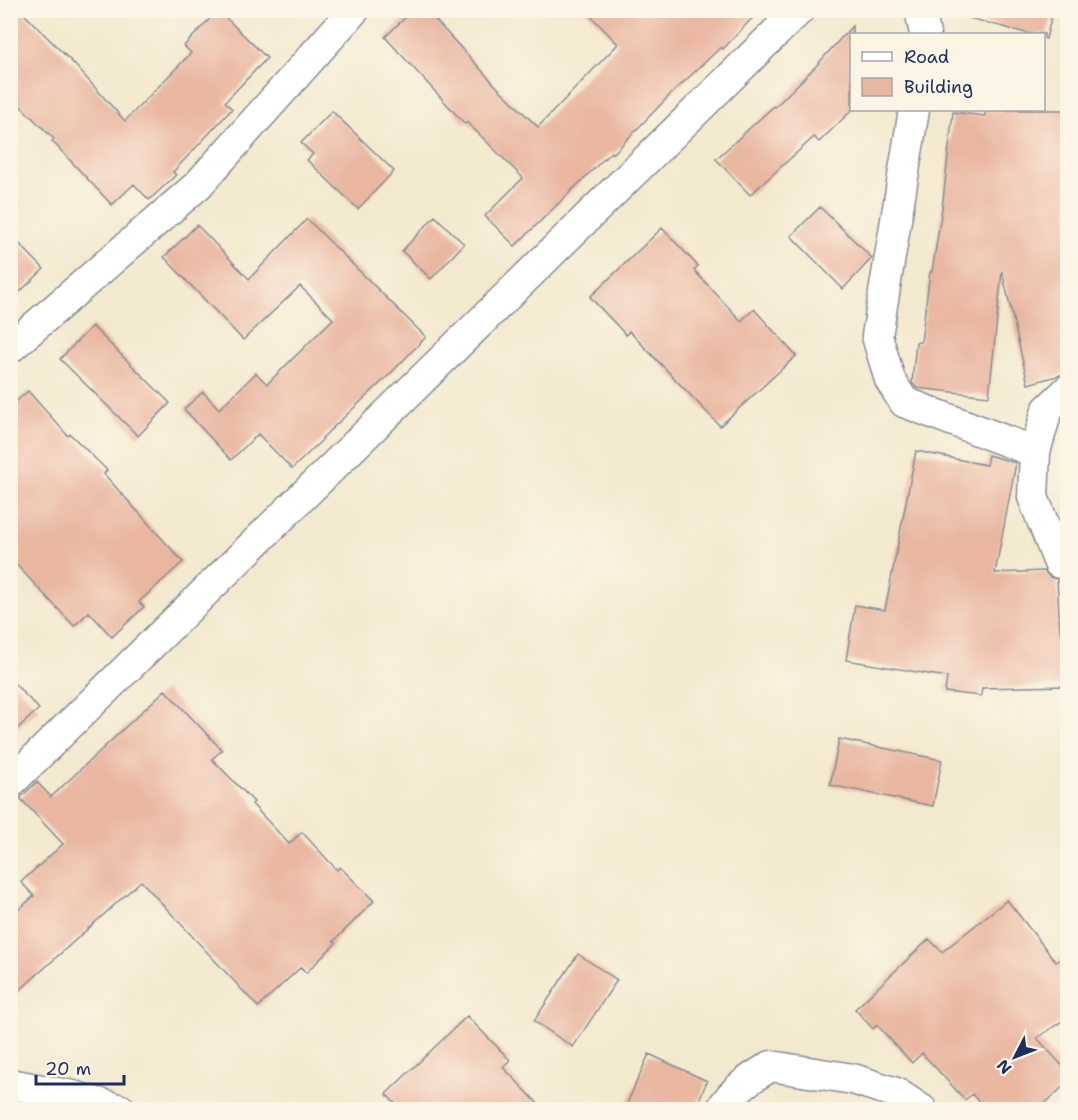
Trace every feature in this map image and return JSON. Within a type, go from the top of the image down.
[{"type":"street","points":[[10,348],[198,184],[354,10]]},
{"type":"street","points":[[10,783],[799,10]]},
{"type":"street","points":[[920,10],[925,33]]},
{"type":"street","points":[[914,111],[877,336],[890,380],[904,402],[1035,452]]},
{"type":"street","points":[[1068,390],[1047,410],[1035,452],[1033,497],[1059,563],[1068,562]]},
{"type":"street","points":[[722,1110],[727,1100],[744,1082],[771,1066],[853,1079],[896,1093],[922,1110]]},
{"type":"street","points":[[10,1084],[71,1103],[121,1110]]},
{"type":"building","points":[[10,10],[20,10],[74,64],[125,121],[191,53],[184,46],[218,10],[267,58],[225,102],[232,109],[173,172],[176,175],[149,200],[134,184],[112,205],[52,141],[54,139],[10,96]]},
{"type":"building","points":[[413,10],[426,10],[497,87],[538,127],[618,44],[585,10],[760,10],[723,49],[721,47],[668,97],[613,154],[611,152],[515,246],[485,216],[523,178],[467,122],[465,124],[385,37]]},
{"type":"building","points":[[970,10],[1053,10],[1046,39],[1045,33],[1026,33],[969,18]]},
{"type":"building","points":[[852,26],[852,33],[850,33],[851,111],[819,142],[814,137],[750,195],[716,159],[775,107]]},
{"type":"building","points":[[1068,110],[1068,373],[1028,384],[1002,271],[989,396],[917,388],[912,383],[916,342],[921,342],[930,272],[932,272],[942,209],[953,112],[985,116],[985,111]]},
{"type":"building","points":[[332,111],[394,171],[358,209],[307,160],[313,154],[301,143]]},
{"type":"building","points":[[820,207],[872,258],[843,289],[791,236]]},
{"type":"building","points":[[435,216],[464,244],[431,279],[402,251]]},
{"type":"building","points":[[307,219],[426,337],[292,469],[258,434],[231,460],[184,409],[203,392],[219,409],[256,373],[267,384],[333,319],[300,286],[243,340],[164,257],[197,225],[249,279]]},
{"type":"building","points":[[662,228],[698,266],[694,270],[741,321],[754,309],[796,356],[720,426],[629,331],[626,335],[590,297]]},
{"type":"building","points":[[10,234],[44,269],[10,301]]},
{"type":"building","points":[[92,326],[170,403],[138,436],[60,359]]},
{"type":"building","points":[[28,391],[68,436],[70,434],[107,470],[104,474],[183,562],[139,602],[144,607],[112,637],[89,612],[74,626],[10,558],[10,407]]},
{"type":"building","points":[[916,451],[986,465],[988,455],[1016,463],[995,573],[1044,571],[1050,577],[1057,579],[1060,631],[1068,631],[1068,686],[982,688],[981,696],[945,692],[947,677],[846,660],[855,605],[885,610]]},
{"type":"building","points":[[10,679],[39,709],[10,735]]},
{"type":"building","points":[[165,690],[222,750],[212,759],[254,802],[252,804],[289,844],[302,832],[337,870],[340,867],[374,901],[306,973],[301,967],[258,1007],[141,881],[10,999],[10,917],[34,896],[21,882],[63,844],[20,798],[37,782],[51,797]]},
{"type":"building","points":[[839,739],[942,760],[933,806],[830,785]]},
{"type":"building","points":[[1007,900],[1056,962],[1068,954],[1068,1017],[1037,1038],[1068,1072],[1068,1082],[1038,1110],[986,1110],[972,1094],[965,1100],[922,1053],[912,1063],[877,1025],[873,1029],[855,1009],[929,939],[942,952]]},
{"type":"building","points":[[578,954],[617,980],[573,1047],[534,1021]]},
{"type":"building","points":[[467,1016],[510,1060],[503,1067],[544,1110],[401,1110],[386,1094]]},
{"type":"building","points":[[649,1054],[707,1081],[695,1110],[624,1110]]}]
